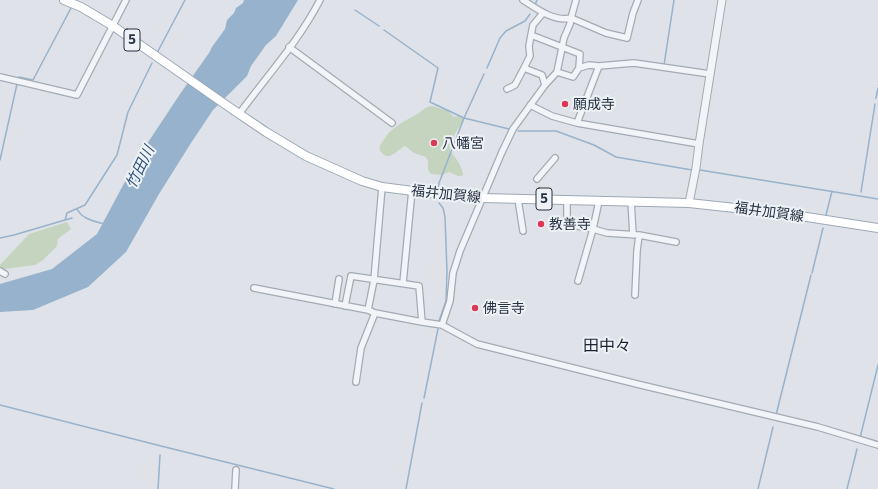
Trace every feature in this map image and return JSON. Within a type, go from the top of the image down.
[{"type":"main road","name":"福井加賀線","points":[[64,0],[83,4],[229,108],[306,156],[362,181],[382,187],[444,195],[483,198],[688,202],[781,213],[878,228]]},
{"type":"street","points":[[0,77],[77,95],[126,0]]},
{"type":"street","points":[[239,114],[289,47],[313,13],[320,0]]},
{"type":"street","points":[[524,0],[543,13],[565,20],[571,18],[606,33],[627,38],[638,0]]},
{"type":"street","points":[[442,325],[450,301],[453,273],[460,251],[513,129],[545,85],[557,72],[564,38],[570,24],[576,0]]},
{"type":"street","points":[[688,202],[696,168],[722,0]]},
{"type":"street","points":[[507,89],[515,85],[530,56],[529,46],[534,24],[543,13]]},
{"type":"street","points":[[531,35],[580,54],[579,68],[573,77],[557,72]]},
{"type":"street","points":[[289,47],[392,124]]},
{"type":"street","points":[[579,68],[589,65],[599,66],[634,63],[710,74]]},
{"type":"street","points":[[577,123],[599,66]]},
{"type":"street","points":[[524,68],[542,75],[545,85]]},
{"type":"street","points":[[530,105],[552,116],[577,123],[699,144]]},
{"type":"street","points":[[537,179],[555,158]]},
{"type":"street","points":[[368,310],[374,280],[382,187]]},
{"type":"street","points":[[403,284],[412,190]]},
{"type":"street","points":[[518,199],[523,231]]},
{"type":"street","points":[[566,200],[567,224],[607,233],[636,235],[676,242]]},
{"type":"street","points":[[578,281],[593,229],[599,200]]},
{"type":"street","points":[[631,201],[636,235],[635,295]]},
{"type":"street","points":[[345,306],[351,276],[419,286],[422,322]]},
{"type":"street","points":[[335,304],[339,279]]},
{"type":"street","points":[[254,288],[442,325],[477,344],[633,384],[818,427],[878,445]]},
{"type":"street","points":[[356,382],[361,348],[375,313]]},
{"type":"street","points":[[234,489],[236,470]]},
{"type":"green space","points":[[433,106],[448,111],[454,117],[459,116],[463,118],[463,121],[453,139],[450,151],[460,164],[463,174],[462,176],[449,172],[442,175],[431,174],[428,170],[428,161],[426,157],[414,153],[405,146],[389,156],[380,151],[381,144],[394,128],[427,107]]},
{"type":"green space","points":[[67,222],[71,229],[58,239],[57,246],[43,260],[35,265],[4,269],[0,267],[0,265],[29,234]]},
{"type":"water","name":"竹田川","points":[[244,0],[298,0],[276,36],[266,45],[251,66],[247,76],[213,110],[159,194],[126,252],[88,287],[33,310],[0,312],[0,284],[52,269],[97,234],[137,159],[225,29],[227,20]]},
{"type":"waterway","points":[[157,53],[185,0]]},
{"type":"waterway","points":[[535,5],[537,0]]},
{"type":"waterway","points":[[664,65],[674,0]]},
{"type":"waterway","points":[[19,77],[33,80],[71,8]]},
{"type":"waterway","points":[[355,10],[379,26]]},
{"type":"waterway","points":[[487,68],[500,38],[506,31],[525,21],[530,14]]},
{"type":"waterway","points":[[384,30],[438,68],[430,102],[464,118],[509,129]]},
{"type":"waterway","points":[[65,220],[67,213],[85,205],[117,155],[128,112],[152,63]]},
{"type":"waterway","points":[[437,192],[439,183],[464,118],[484,74]]},
{"type":"waterway","points":[[0,160],[17,84]]},
{"type":"waterway","points":[[876,98],[878,88]]},
{"type":"waterway","points":[[861,192],[875,104]]},
{"type":"waterway","points":[[518,131],[556,131],[594,145],[616,157],[692,170]]},
{"type":"waterway","points":[[700,170],[878,199]]},
{"type":"waterway","points":[[826,215],[832,191]]},
{"type":"waterway","points":[[439,203],[443,208],[445,217],[447,271],[446,301],[439,321]]},
{"type":"waterway","points":[[77,209],[82,215],[92,221],[104,224]]},
{"type":"waterway","points":[[0,238],[72,218]]},
{"type":"waterway","points":[[812,273],[823,228]]},
{"type":"waterway","points":[[776,415],[811,275]]},
{"type":"waterway","points":[[424,398],[438,329]]},
{"type":"waterway","points":[[859,442],[878,365]]},
{"type":"waterway","points":[[406,489],[422,403]]},
{"type":"waterway","points":[[0,405],[334,489]]},
{"type":"waterway","points":[[758,489],[773,427]]},
{"type":"waterway","points":[[847,489],[857,449]]},
{"type":"waterway","points":[[158,489],[160,455]]},
{"type":"place","name":"願成寺","points":[[565,104]]},
{"type":"place","name":"八幡宮","points":[[434,143]]},
{"type":"place","name":"教善寺","points":[[541,224]]},
{"type":"place","name":"佛言寺","points":[[475,308]]},
{"type":"district","name":"田中々","points":[[607,346]]}]
